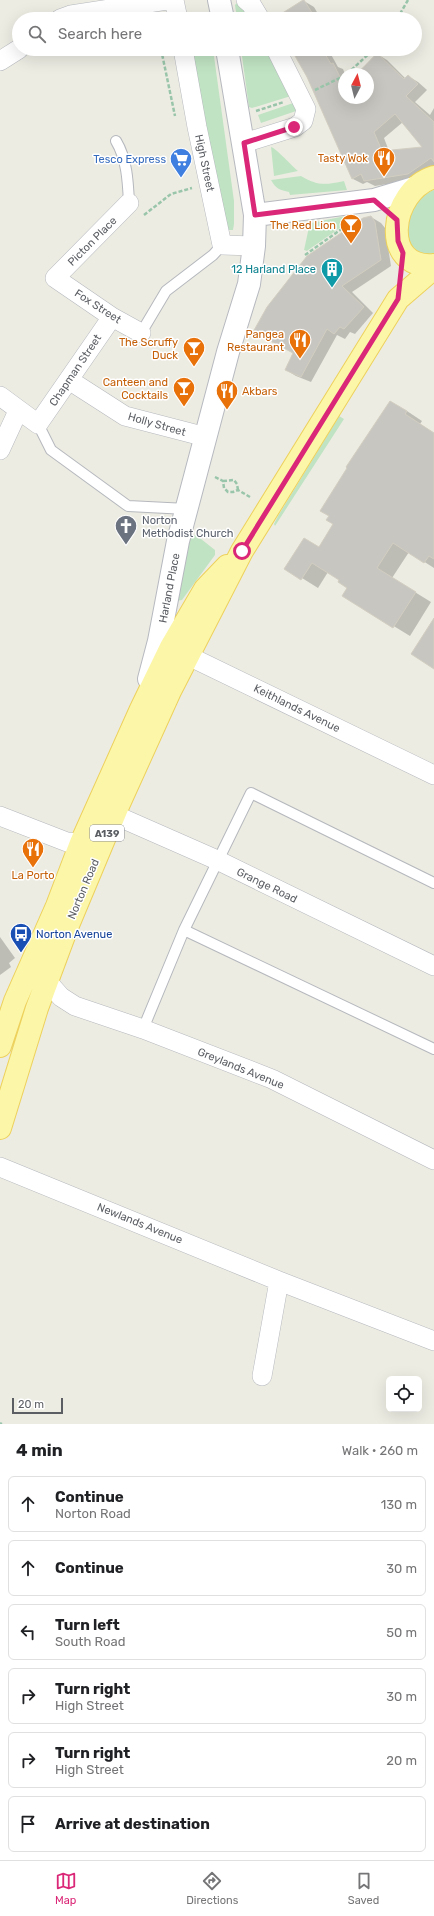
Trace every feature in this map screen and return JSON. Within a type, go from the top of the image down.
[{"type":"main road","points":[[219,0],[221,12]]},
{"type":"main road","points":[[229,56],[255,215],[254,246]]},
{"type":"main road","name":"A139","points":[[434,177],[414,188],[403,203],[397,220],[398,241],[403,253],[414,263],[434,267]]},
{"type":"main road","points":[[255,215],[374,200],[414,188]]},
{"type":"main road","points":[[374,200],[397,220]]},
{"type":"main road","name":"Harland Place","points":[[173,648],[178,541],[228,352],[249,284],[254,246]]},
{"type":"main road","name":"Norton Road","points":[[398,299],[403,253]]},
{"type":"main road","name":"Norton Road","points":[[0,1128],[47,981],[68,925],[141,709],[205,589],[242,551],[398,299],[434,267]]},
{"type":"main road","name":"Norton Road","points":[[0,1046],[4,1023],[57,906],[81,843],[106,811],[173,648]]},
{"type":"main road","points":[[4,1023],[30,1032]]},
{"type":"street","points":[[90,12],[167,0]]},
{"type":"street","points":[[174,0],[177,12]]},
{"type":"street","points":[[246,0],[251,4],[256,12]]},
{"type":"street","points":[[0,62],[12,54]]},
{"type":"street","name":"High Street","points":[[184,56],[197,127],[222,245]]},
{"type":"street","points":[[244,143],[294,127],[303,121],[306,109],[301,96],[280,56]]},
{"type":"street","name":"Picton Place","points":[[55,278],[129,203]]},
{"type":"street","points":[[222,245],[254,246]]},
{"type":"street","name":"Fox Street","points":[[55,278],[112,317],[141,333]]},
{"type":"street","name":"Chapman Street","points":[[38,424],[112,317]]},
{"type":"street","name":"Holly Street","points":[[69,380],[125,416],[206,437]]},
{"type":"street","points":[[0,396],[18,411],[38,424]]},
{"type":"street","points":[[0,450],[18,411]]},
{"type":"street","name":"Keithlands Avenue","points":[[173,648],[434,775]]},
{"type":"street","name":"Grange Road","points":[[106,811],[217,860],[434,966]]},
{"type":"street","points":[[0,816],[67,842],[81,843]]},
{"type":"street","name":"Greylands Avenue","points":[[47,981],[61,996],[75,1006],[143,1029],[272,1079],[434,1160]]},
{"type":"street","name":"Newlands Avenue","points":[[0,1167],[279,1281],[434,1341]]},
{"type":"street","points":[[262,1376],[279,1281]]},
{"type":"lane","points":[[116,140],[122,151],[127,176],[129,203]]},
{"type":"lane","points":[[141,333],[166,291],[213,255],[222,245]]},
{"type":"lane","points":[[38,424],[51,450],[128,506],[187,509]]},
{"type":"lane","points":[[143,1029],[184,930],[251,793],[434,883]]},
{"type":"lane","points":[[184,930],[434,1049]]},
{"type":"path","points":[[401,12],[408,0]]},
{"type":"path","points":[[162,56],[176,119]]},
{"type":"path","points":[[353,68],[366,56]]},
{"type":"path","points":[[239,117],[301,96],[338,79]]},
{"type":"path","points":[[129,203],[139,219],[171,194],[193,188],[191,181]]},
{"type":"path","points":[[305,255],[356,219]]},
{"type":"path","points":[[212,475],[223,481],[234,480],[237,484],[238,490]]},
{"type":"path","points":[[223,481],[224,488],[228,492],[238,490],[250,497]]},
{"type":"green space","points":[[241,2],[247,12],[236,12],[235,5]]},
{"type":"green space","points":[[188,56],[214,56],[234,201],[233,230],[225,230]]},
{"type":"green space","points":[[242,56],[271,56],[291,96],[252,108],[249,107]]},
{"type":"green space","points":[[296,102],[299,110],[261,123],[258,115]]},
{"type":"green space","points":[[271,147],[274,148],[298,171],[274,176]]},
{"type":"green space","points":[[301,176],[312,182],[322,184],[344,181],[347,190],[290,195],[289,192],[281,190],[277,187],[271,180]]},
{"type":"green space","points":[[434,190],[434,255],[421,253],[412,245],[408,237],[407,228],[408,218],[418,201],[426,194]]},
{"type":"green space","points":[[355,214],[333,233],[307,251],[304,250],[311,223]]},
{"type":"green space","points":[[339,416],[344,419],[275,526],[274,524],[278,516]]},
{"type":"green space","points":[[196,535],[215,550],[215,555],[182,600],[176,601],[190,536]]},
{"type":"building","points":[[303,0],[312,12],[284,12]]},
{"type":"building","points":[[295,56],[326,56],[331,64],[333,63],[338,73],[338,104],[374,104],[374,68],[363,68],[374,56],[380,56],[404,79],[408,75],[418,84],[406,96],[434,122],[434,162],[431,158],[408,174],[364,181],[361,174],[352,179],[307,77]],"holes":[[[395,114],[422,147],[382,151],[374,132]]]},
{"type":"building","points":[[371,216],[375,222],[381,260],[342,286],[364,307],[344,329],[340,327],[334,334],[327,329],[301,377],[285,370],[293,353],[253,332],[267,307],[307,256],[363,218]]},
{"type":"building","points":[[390,401],[407,411],[405,414],[434,433],[434,559],[429,556],[424,563],[393,543],[377,568],[416,592],[393,628],[342,596],[347,588],[338,582],[339,580],[312,563],[301,580],[284,569],[304,538],[319,547],[333,524],[326,520],[329,516],[320,511],[347,468],[346,467]]},
{"type":"building","points":[[434,618],[434,669],[411,654]]},
{"type":"place","name":"Tesco Express","points":[[181,178]]},
{"type":"place","name":"Tasty Wok","points":[[384,178]]},
{"type":"place","name":"The Red Lion","points":[[351,244]]},
{"type":"place","name":"12 Harland Place","points":[[332,288]]},
{"type":"place","name":"Pangea Restaurant","points":[[300,360]]},
{"type":"place","name":"The Scruffy Duck","points":[[194,368]]},
{"type":"place","name":"Canteen and Cocktails","points":[[184,408]]},
{"type":"place","name":"Akbars","points":[[227,410]]},
{"type":"place","name":"Norton Methodist Church","points":[[126,546]]},
{"type":"place","name":"La Porto","points":[[33,868]]},
{"type":"place","name":"Norton Avenue","points":[[21,954]]},
{"type":"route","points":[[242,551],[329,413],[398,299],[403,267],[403,253],[398,241],[397,220],[374,200],[255,215],[244,143],[294,127]]}]
